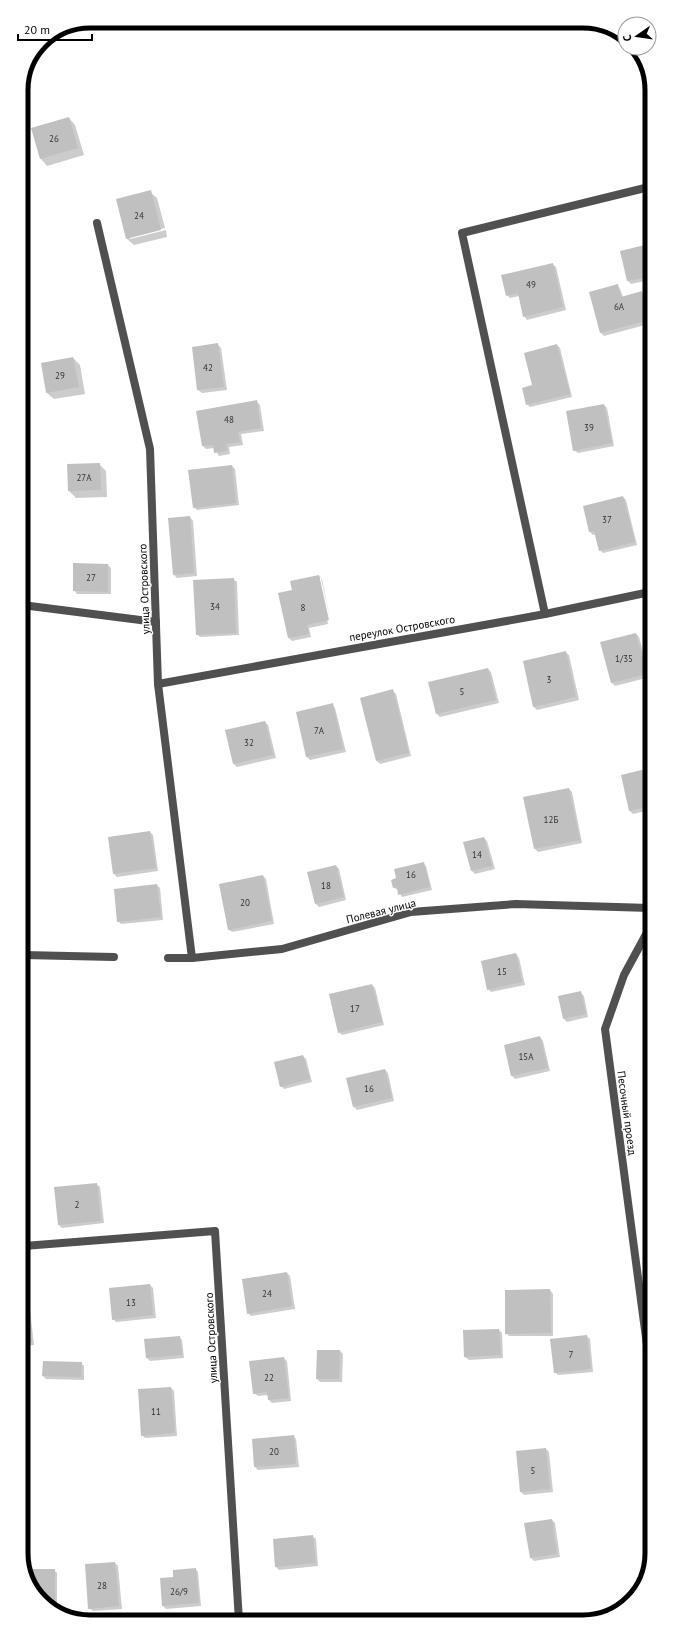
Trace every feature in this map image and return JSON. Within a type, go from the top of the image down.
[{"type":"street","points":[[545,614],[462,232],[645,188]]},
{"type":"street","name":"улица Островского","points":[[97,223],[150,449],[158,684],[192,958]]},
{"type":"street","name":"переулок Островского","points":[[158,684],[545,614],[645,593]]},
{"type":"street","points":[[28,606],[156,622]]},
{"type":"street","name":"Полевая улица","points":[[168,958],[192,958],[282,949],[411,912],[516,904],[645,908]]},
{"type":"street","name":"Песочный проезд","points":[[645,936],[624,975],[605,1029],[645,1330]]},
{"type":"street","points":[[28,955],[114,957]]},
{"type":"street","name":"улица Островского","points":[[28,1246],[216,1231],[239,1615]]},
{"type":"building","points":[[69,117],[78,148],[40,159],[31,128]]},
{"type":"building","points":[[151,190],[161,230],[126,239],[116,199]]},
{"type":"building","points":[[645,245],[645,278],[627,281],[620,251]]},
{"type":"building","points":[[553,263],[563,307],[523,317],[518,293],[506,296],[501,275]]},
{"type":"building","points":[[618,284],[621,297],[642,291],[645,303],[645,321],[600,333],[589,292]]},
{"type":"building","points":[[218,343],[224,387],[197,390],[192,347]]},
{"type":"building","points":[[557,344],[570,394],[526,405],[522,388],[532,385],[524,353]]},
{"type":"building","points":[[73,357],[79,387],[46,393],[41,363]]},
{"type":"building","points":[[257,400],[261,428],[238,432],[240,442],[226,444],[227,451],[214,453],[213,445],[202,446],[196,411]]},
{"type":"building","points":[[604,404],[612,443],[573,451],[566,411]]},
{"type":"building","points":[[100,463],[101,490],[68,491],[67,464]]},
{"type":"building","points":[[232,465],[236,503],[193,508],[188,470]]},
{"type":"building","points":[[623,496],[635,542],[599,551],[594,531],[589,532],[583,506]]},
{"type":"building","points":[[190,516],[194,573],[173,575],[168,518]]},
{"type":"building","points":[[73,563],[108,564],[108,592],[73,591]]},
{"type":"building","points":[[319,575],[329,620],[307,625],[309,634],[288,638],[278,593],[292,590],[290,581]]},
{"type":"building","points":[[234,578],[236,633],[196,635],[193,580]]},
{"type":"building","points":[[636,633],[645,667],[645,674],[611,683],[600,642]]},
{"type":"building","points":[[566,651],[576,697],[533,707],[523,661]]},
{"type":"building","points":[[488,668],[496,700],[436,714],[428,682]]},
{"type":"building","points":[[393,689],[409,753],[376,761],[360,698]]},
{"type":"building","points":[[333,703],[343,749],[306,757],[296,712]]},
{"type":"building","points":[[265,721],[273,755],[233,764],[225,730]]},
{"type":"building","points":[[645,769],[645,807],[629,811],[621,775]]},
{"type":"building","points":[[569,788],[580,840],[534,849],[523,797]]},
{"type":"building","points":[[150,831],[156,868],[113,874],[108,837]]},
{"type":"building","points":[[484,837],[492,866],[471,871],[463,842]]},
{"type":"building","points":[[424,862],[430,887],[398,895],[397,887],[393,888],[391,880],[396,878],[394,869]]},
{"type":"building","points":[[336,865],[344,897],[315,904],[307,872]]},
{"type":"building","points":[[263,875],[272,921],[228,930],[219,884]]},
{"type":"building","points":[[157,884],[161,917],[117,922],[114,889]]},
{"type":"building","points":[[516,953],[522,982],[487,990],[481,961]]},
{"type":"building","points":[[372,984],[382,1022],[338,1033],[329,994]]},
{"type":"building","points":[[581,991],[586,1014],[563,1019],[558,996]]},
{"type":"building","points":[[540,1036],[548,1068],[511,1076],[504,1045]]},
{"type":"building","points":[[303,1055],[310,1079],[280,1087],[274,1062]]},
{"type":"building","points":[[385,1069],[392,1098],[353,1107],[346,1078]]},
{"type":"building","points":[[97,1183],[101,1221],[58,1225],[54,1187]]},
{"type":"building","points":[[287,1272],[292,1306],[247,1314],[242,1279]]},
{"type":"building","points":[[150,1284],[153,1315],[112,1320],[109,1288]]},
{"type":"building","points":[[550,1289],[551,1333],[505,1334],[505,1290]]},
{"type":"building","points":[[28,1312],[32,1342],[28,1342]]},
{"type":"building","points":[[499,1329],[501,1355],[464,1357],[463,1330]]},
{"type":"building","points":[[587,1335],[591,1369],[554,1373],[550,1339]]},
{"type":"building","points":[[180,1336],[182,1355],[146,1358],[144,1339]]},
{"type":"building","points":[[317,1350],[340,1350],[339,1379],[316,1379]]},
{"type":"building","points":[[284,1357],[289,1398],[268,1400],[267,1392],[253,1394],[249,1361]]},
{"type":"building","points":[[43,1361],[82,1362],[81,1377],[42,1376]]},
{"type":"building","points":[[171,1387],[175,1433],[141,1436],[138,1389]]},
{"type":"building","points":[[294,1435],[296,1464],[254,1467],[252,1439]]},
{"type":"building","points":[[546,1448],[550,1489],[520,1492],[516,1451]]},
{"type":"building","points":[[552,1519],[557,1554],[530,1558],[524,1523]]},
{"type":"building","points":[[313,1535],[316,1563],[275,1567],[273,1539]]},
{"type":"building","points":[[115,1562],[119,1606],[88,1609],[85,1564]]},
{"type":"building","points":[[196,1568],[199,1603],[162,1606],[160,1578],[173,1577],[173,1570]]},
{"type":"building","points":[[30,1569],[55,1569],[55,1604],[38,1588]]}]
